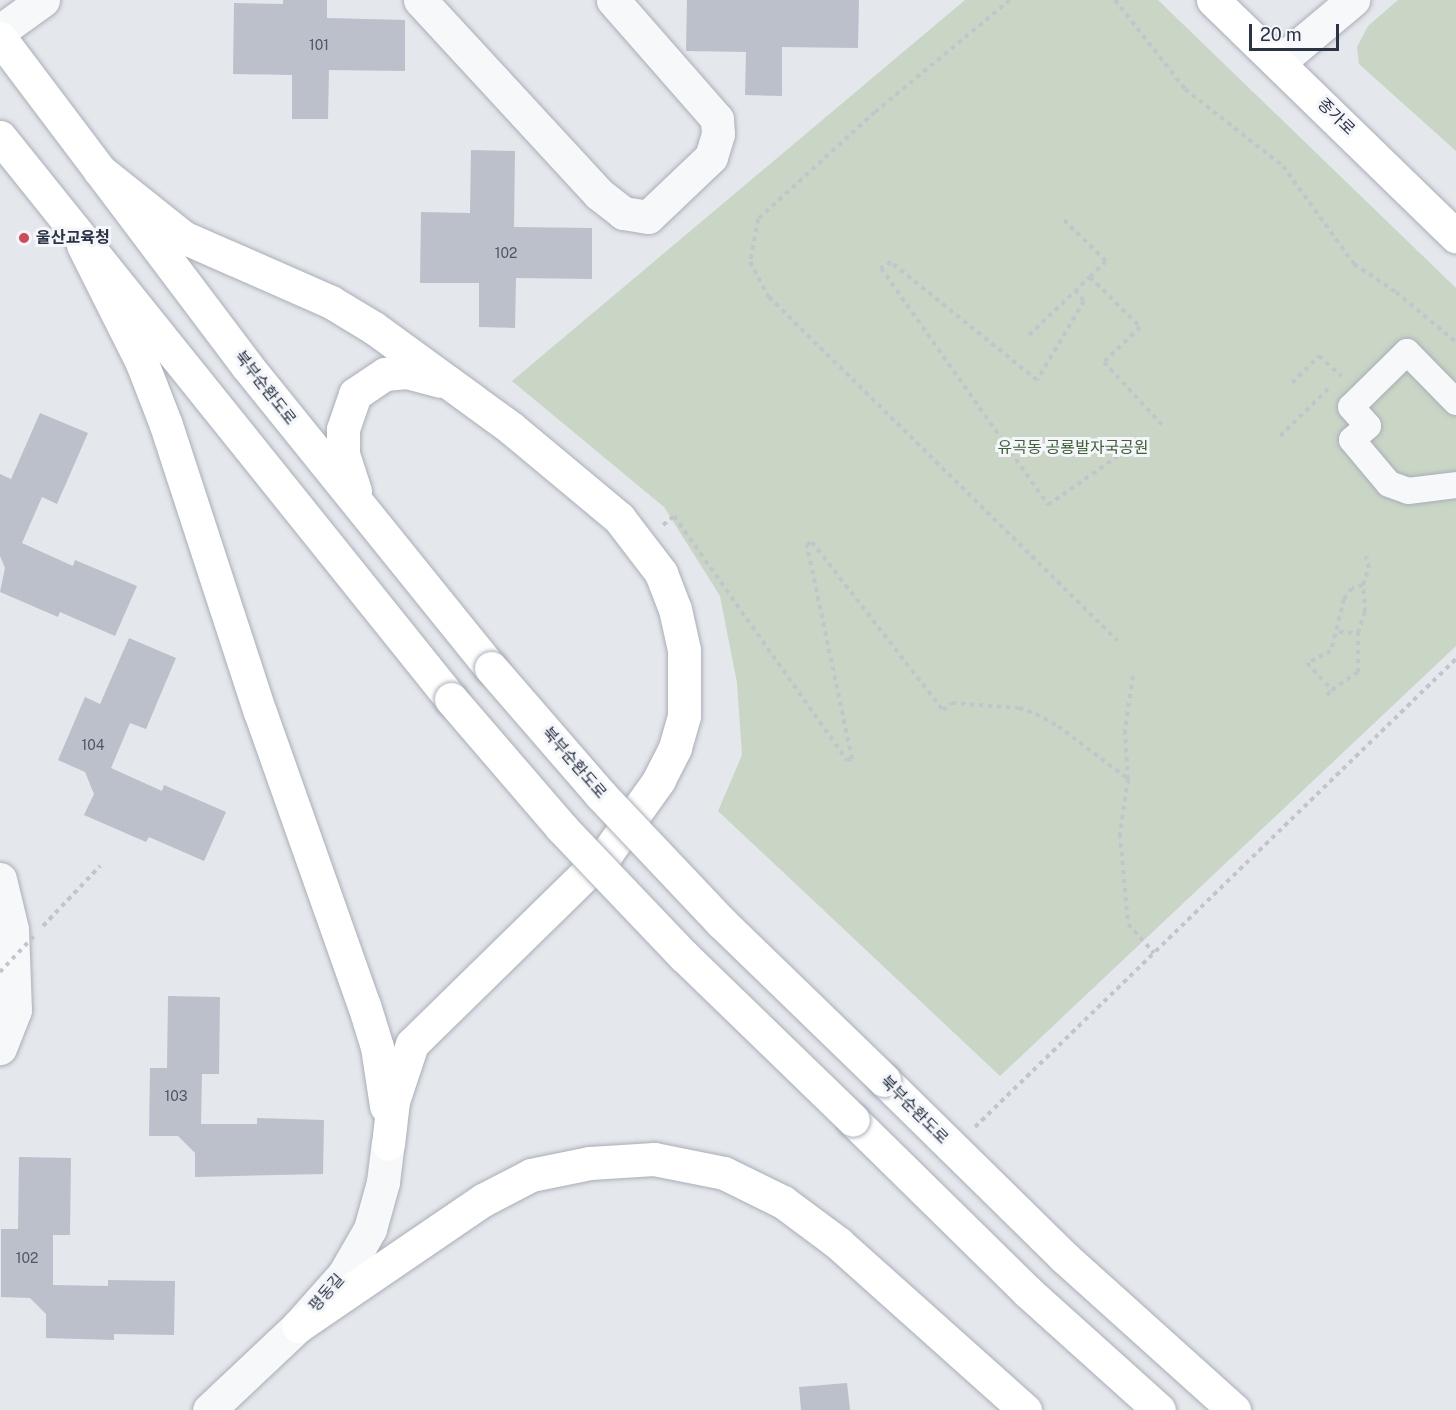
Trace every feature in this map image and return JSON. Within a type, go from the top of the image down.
[{"type":"main road","name":"종가로","points":[[1213,0],[1456,236]]},
{"type":"main road","name":"북부순환도로","points":[[0,38],[247,366],[491,668],[632,828],[952,1149],[1064,1257],[1234,1410]]},
{"type":"main road","points":[[0,137],[83,245],[451,699],[561,827],[676,948],[1020,1284],[1159,1410]]},
{"type":"main road","points":[[99,170],[183,237],[331,302],[458,389],[591,493],[641,544],[661,573],[675,609],[684,650],[684,716],[675,748],[659,780],[607,853],[412,1044],[393,1101],[388,1143]]},
{"type":"main road","points":[[83,245],[142,363],[166,425],[260,712],[364,1005],[385,1092],[388,1143]]},
{"type":"main road","points":[[365,513],[343,455],[343,429],[355,394],[385,374],[407,372],[458,389]]},
{"type":"main road","points":[[298,1326],[483,1200],[531,1174],[590,1163],[654,1159],[724,1173],[783,1202],[838,1243],[1026,1410]]},
{"type":"street","points":[[0,31],[43,0]]},
{"type":"street","points":[[420,0],[599,194],[623,213],[648,217],[711,157],[718,134],[717,118],[613,0]]},
{"type":"street","points":[[1279,62],[1353,0]]},
{"type":"street","points":[[1456,402],[1407,352],[1351,407],[1368,426],[1352,440],[1389,484],[1408,491],[1456,485]]},
{"type":"street","points":[[0,879],[12,929],[15,1010],[0,1048]]},
{"type":"street","name":"평동길","points":[[209,1410],[298,1326],[344,1274],[370,1229],[383,1182],[388,1143]]},
{"type":"path","points":[[1010,0],[875,112],[758,219],[750,262],[769,297],[1117,640]]},
{"type":"path","points":[[1114,0],[1185,89],[1283,166],[1354,264],[1396,292],[1456,342]]},
{"type":"path","points":[[1029,335],[1106,261],[1064,220]]},
{"type":"path","points":[[1075,290],[1084,302],[1036,380],[891,262],[881,268],[1048,505],[1138,442],[1142,446]]},
{"type":"path","points":[[1090,277],[1140,327],[1104,362],[1163,426]]},
{"type":"path","points":[[1292,383],[1319,356],[1341,376]]},
{"type":"path","points":[[674,516],[848,760],[852,759],[807,545],[812,543],[943,711],[952,703],[1019,708],[1036,714],[1058,726],[1128,779]]},
{"type":"path","points":[[1327,695],[1358,672],[1358,633],[1365,612],[1363,585],[1369,568],[1366,556]]},
{"type":"path","points":[[1332,690],[1307,663],[1331,651],[1339,632],[1344,599],[1352,588],[1363,585]]},
{"type":"path","points":[[1339,632],[1358,633]]},
{"type":"path","points":[[952,1149],[1456,659]]},
{"type":"path","points":[[1133,676],[1125,730],[1128,779],[1120,834],[1128,924],[1154,952]]},
{"type":"path","points":[[0,972],[100,866]]},
{"type":"green space","name":"유곡동 공룡발자국공원","points":[[965,0],[1158,0],[1456,288],[1456,646],[1000,1076],[718,811],[742,755],[737,683],[720,596],[664,507],[512,381]]},
{"type":"green space","points":[[1398,0],[1456,0],[1456,151],[1359,64],[1357,47],[1368,26]]},
{"type":"building","points":[[283,0],[327,0],[327,18],[405,20],[405,71],[329,70],[328,119],[292,119],[292,75],[233,74],[234,3],[283,4]]},
{"type":"building","points":[[687,0],[859,0],[858,48],[782,47],[782,96],[745,95],[746,52],[686,51]]},
{"type":"building","points":[[471,150],[515,151],[514,227],[592,228],[592,279],[516,278],[515,328],[479,327],[479,283],[420,283],[421,212],[470,213]]},
{"type":"building","points":[[40,413],[88,433],[57,504],[42,497],[22,543],[73,566],[75,560],[137,586],[115,636],[60,612],[58,617],[0,592],[5,568],[0,556],[0,474],[11,479]]},
{"type":"building","points":[[129,638],[176,658],[146,729],[130,723],[111,768],[162,791],[164,785],[226,812],[204,861],[149,837],[146,842],[84,815],[94,794],[85,772],[58,760],[85,697],[100,704]]},
{"type":"building","points":[[168,996],[220,997],[219,1074],[202,1074],[201,1124],[257,1124],[257,1118],[324,1120],[323,1174],[195,1177],[195,1153],[178,1136],[149,1136],[150,1068],[167,1068]]},
{"type":"building","points":[[19,1157],[71,1158],[70,1235],[53,1235],[53,1285],[108,1286],[108,1280],[175,1281],[174,1335],[114,1334],[114,1340],[46,1338],[46,1314],[30,1298],[1,1297],[1,1229],[18,1229]]},
{"type":"building","points":[[847,1383],[850,1410],[801,1410],[799,1387]]},
{"type":"place","name":"울산교육청","points":[[24,238]]}]
